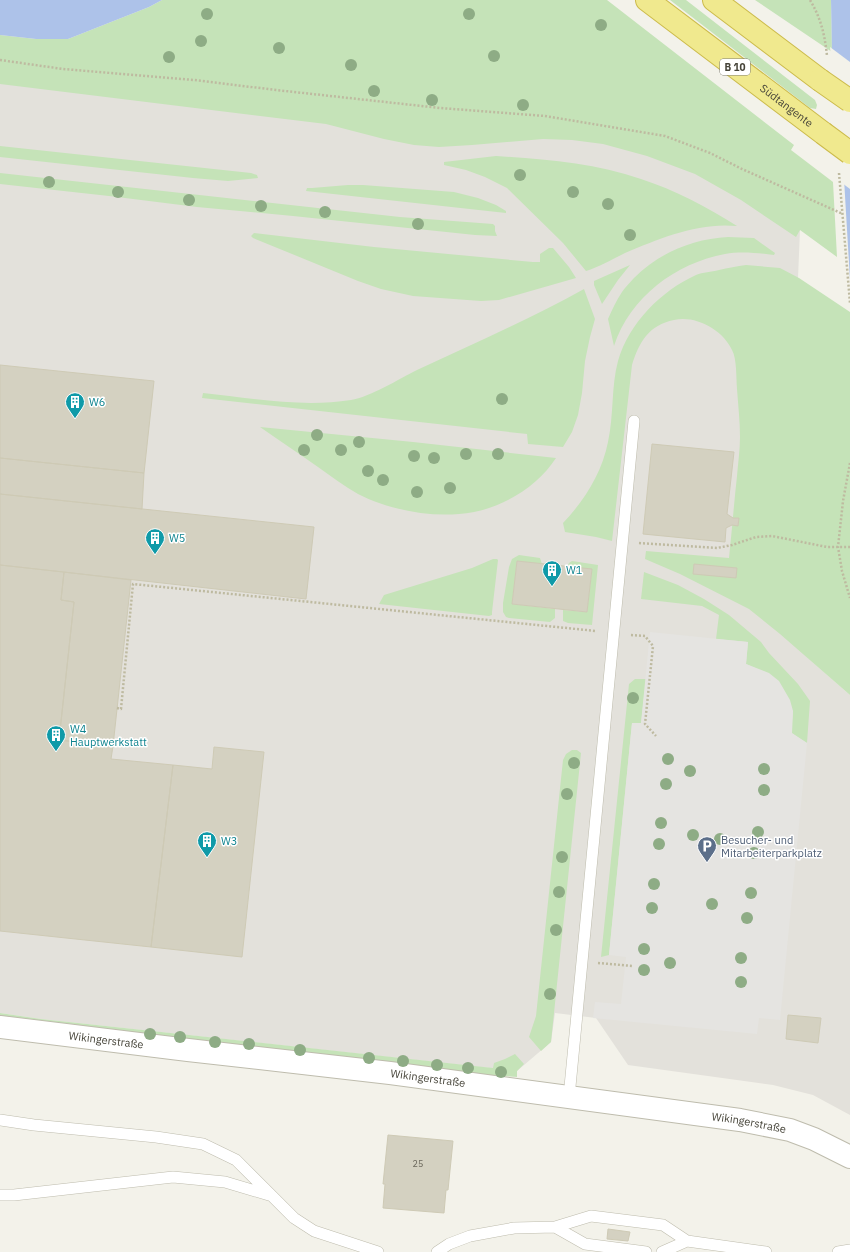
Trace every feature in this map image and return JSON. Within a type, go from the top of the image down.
[{"type":"highway","name":"Südtangente","points":[[648,0],[850,153]]},
{"type":"highway","points":[[714,0],[850,101]]},
{"type":"street","name":"Wikingerstraße","points":[[0,1027],[150,1046],[390,1073],[740,1120],[776,1127],[809,1137],[850,1157]]},
{"type":"lane","points":[[568,1097],[634,420]]},
{"type":"lane","points":[[0,1120],[34,1125],[156,1137],[202,1144],[236,1160],[294,1218],[314,1231],[378,1252]]},
{"type":"lane","points":[[0,1195],[14,1195],[173,1177],[225,1182],[271,1196]]},
{"type":"lane","points":[[437,1252],[449,1244],[470,1236],[514,1228],[555,1227],[591,1216],[663,1225],[687,1241],[766,1252]]},
{"type":"lane","points":[[555,1227],[585,1244],[646,1252]]},
{"type":"lane","points":[[662,1252],[687,1241]]},
{"type":"lane","points":[[838,1252],[850,1250]]},
{"type":"path","points":[[810,0],[820,16],[826,45]]},
{"type":"path","points":[[0,60],[63,69],[194,80],[417,106],[545,116],[665,136],[710,153],[742,169],[843,214]]},
{"type":"path","points":[[841,194],[850,303]]},
{"type":"path","points":[[850,463],[843,501],[838,547],[842,571],[850,598]]},
{"type":"path","points":[[622,540],[640,543],[717,548],[756,537],[772,536],[813,545],[850,547]]},
{"type":"path","points":[[117,708],[121,709],[134,584],[645,636],[653,646],[645,724],[656,736]]},
{"type":"path","points":[[582,962],[633,966]]},
{"type":"shaded area","points":[[0,70],[617,142],[678,160],[800,230],[798,278],[782,273],[808,658],[850,695],[850,1115],[813,1095],[773,1085],[628,1065],[596,1018],[555,1013],[551,1042],[517,1071],[41,1019],[0,1013]]},
{"type":"shaded area","name":"Besucher- und Mitarbeiterparkplatz","points":[[650,632],[748,642],[746,664],[769,673],[779,681],[790,700],[793,711],[792,733],[807,743],[780,1020],[759,1018],[757,1034],[593,1018],[595,1002],[621,1004],[626,957],[609,955],[632,723],[641,723]]},
{"type":"green space","points":[[162,0],[607,0],[794,145],[791,150],[833,182],[837,257],[800,230],[796,237],[741,200],[695,174],[647,156],[603,144],[572,140],[543,139],[439,147],[414,145],[326,124],[0,84],[0,35],[36,39],[68,39],[149,7]]},
{"type":"green space","points":[[670,0],[686,0],[815,100],[817,105],[816,109],[810,108]]},
{"type":"green space","points":[[755,0],[831,0],[832,52]]},
{"type":"green space","points":[[0,146],[251,173],[257,175],[258,178],[228,181],[0,157]]},
{"type":"green space","points":[[496,156],[588,165],[624,174],[654,183],[678,194],[714,212],[737,226],[708,226],[680,232],[638,247],[586,271],[563,243],[507,188],[485,177],[466,170],[444,165],[444,162]]},
{"type":"green space","points":[[0,173],[400,217],[493,224],[495,226],[497,236],[197,207],[0,184]]},
{"type":"green space","points":[[348,185],[454,192],[478,198],[496,205],[506,211],[506,213],[306,191],[307,188]]},
{"type":"green space","points":[[254,233],[374,247],[533,262],[540,262],[540,254],[549,248],[553,248],[576,278],[499,300],[481,301],[413,296],[381,289],[358,281],[253,238],[251,236]]},
{"type":"green space","points":[[715,238],[754,238],[775,253],[774,255],[743,252],[725,254],[689,265],[673,274],[657,285],[631,312],[621,328],[614,346],[608,319],[620,295],[634,278],[654,261],[677,249],[689,244]]},
{"type":"green space","points":[[630,265],[602,304],[594,285],[594,281]]},
{"type":"green space","points":[[746,265],[780,268],[799,278],[850,312],[850,695],[749,609],[680,574],[645,559],[646,551],[729,558],[739,456],[740,425],[736,363],[734,354],[728,343],[715,330],[700,322],[682,319],[665,322],[652,330],[646,336],[638,349],[632,365],[612,541],[565,532],[563,523],[585,496],[601,465],[610,432],[614,381],[618,361],[623,347],[638,321],[659,299],[683,282],[696,275]]},
{"type":"green space","points":[[584,289],[595,319],[585,361],[578,415],[572,432],[563,447],[528,444],[527,434],[202,398],[203,393],[258,400],[314,403],[359,398],[375,392],[417,370],[522,321]]},
{"type":"green space","points":[[260,427],[556,458],[538,480],[514,497],[501,504],[487,509],[459,514],[447,515],[421,513],[394,508],[358,494]]},
{"type":"green space","points":[[519,555],[540,558],[542,564],[517,561],[512,604],[555,609],[555,618],[550,622],[509,618],[506,617],[503,612],[509,567],[512,559]]},
{"type":"green space","points":[[493,559],[498,560],[492,615],[489,616],[379,604],[384,595],[472,568]]},
{"type":"green space","points":[[572,561],[598,565],[592,625],[568,623],[563,621],[563,610],[587,612],[592,570],[567,567]]},
{"type":"green space","points":[[644,572],[678,585],[704,599],[729,615],[761,642],[769,653],[798,684],[810,701],[807,743],[791,733],[793,711],[755,668],[746,664],[748,642],[716,639],[719,615],[702,606],[641,599]]},
{"type":"green space","points":[[635,679],[646,679],[641,724],[632,723],[609,955],[601,957],[629,684]]},
{"type":"green space","points":[[572,750],[577,750],[581,753],[551,1042],[541,1051],[529,1037],[536,1016],[563,760],[566,754]]},
{"type":"green space","points":[[0,1013],[41,1019],[493,1068],[494,1063],[515,1054],[524,1064],[517,1071],[517,1077],[491,1075],[0,1020]]},
{"type":"water","points":[[0,0],[162,0],[149,7],[68,39],[36,39],[0,35]]},
{"type":"water","points":[[831,0],[850,0],[850,280],[843,162],[832,52]]},
{"type":"pier","points":[[830,47],[850,62],[850,189],[842,183]]},
{"type":"building","name":"W6","points":[[0,365],[154,381],[144,473],[0,458]]},
{"type":"building","points":[[652,444],[734,452],[727,514],[733,518],[739,518],[738,526],[732,525],[726,528],[725,542],[643,534]]},
{"type":"building","points":[[0,458],[144,473],[142,509],[0,494]]},
{"type":"building","name":"W5","points":[[0,494],[314,527],[306,599],[0,565]]},
{"type":"building","name":"W1","points":[[517,561],[592,569],[587,612],[512,604]]},
{"type":"building","points":[[694,564],[737,568],[736,578],[693,574]]},
{"type":"building","name":"W4 Hauptwerkstatt","points":[[0,565],[64,572],[61,600],[74,602],[59,740],[113,746],[111,759],[173,765],[151,947],[0,931]]},
{"type":"building","points":[[64,572],[131,580],[113,746],[59,740],[74,602],[61,600]]},
{"type":"building","name":"W3","points":[[214,747],[264,752],[242,957],[151,947],[173,765],[212,769]]},
{"type":"building","points":[[788,1015],[821,1018],[818,1043],[786,1039]]},
{"type":"building","points":[[388,1135],[453,1141],[444,1213],[383,1208],[385,1184],[383,1184]]},
{"type":"building","points":[[608,1229],[630,1232],[628,1241],[607,1239]]},
{"type":"place","name":"W6","points":[[75,419]]},
{"type":"place","name":"W5","points":[[155,555]]},
{"type":"place","name":"W1","points":[[552,587]]},
{"type":"place","name":"W4 Hauptwerkstatt","points":[[56,752]]},
{"type":"place","name":"W3","points":[[207,858]]},
{"type":"place","name":"Besucher- und Mitarbeiterparkplatz","points":[[707,863]]}]
